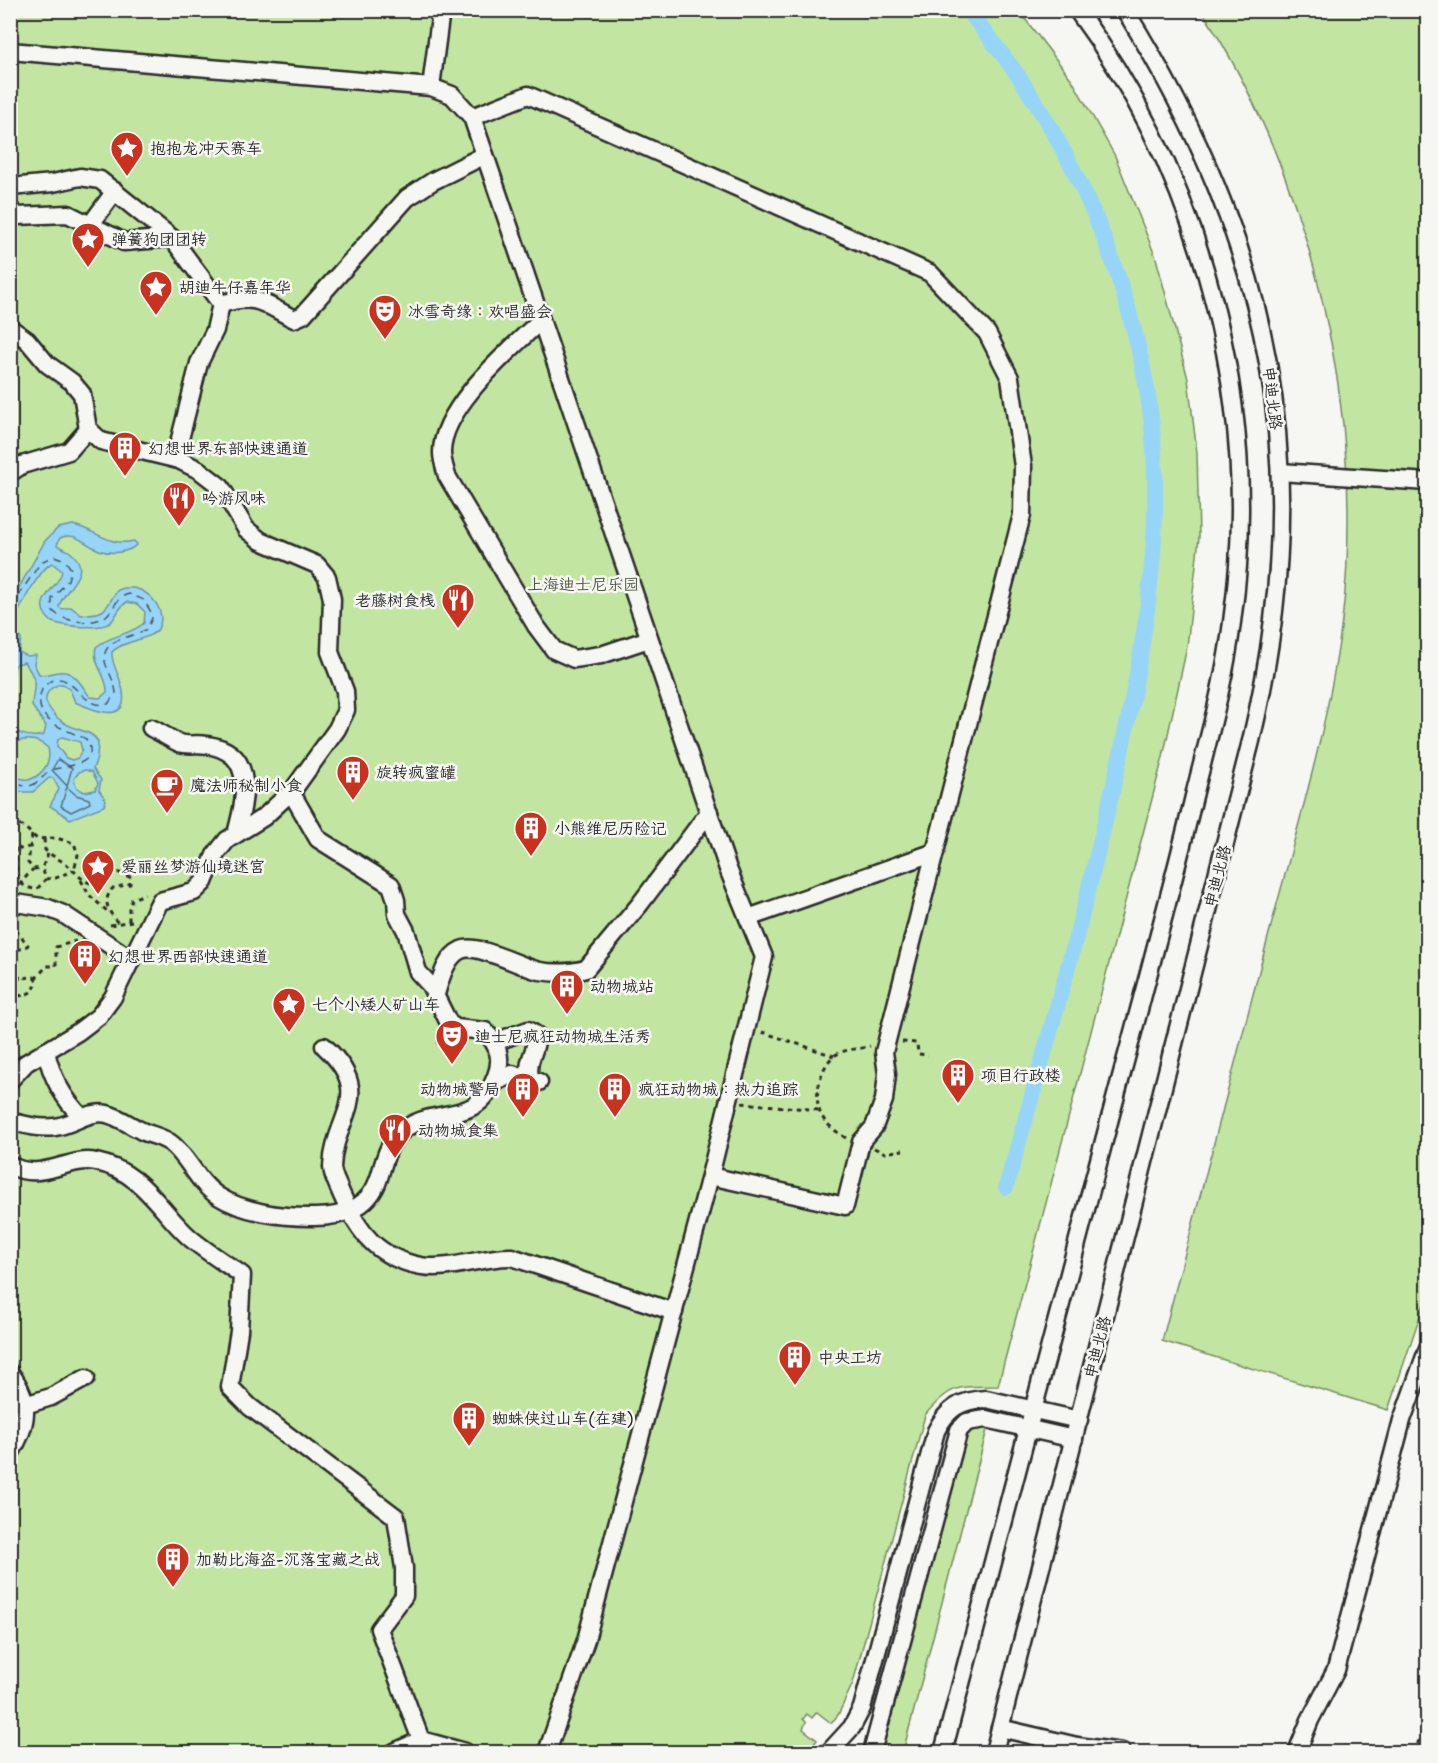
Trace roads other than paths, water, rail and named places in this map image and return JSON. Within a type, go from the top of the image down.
[{"type":"street","points":[[431,87],[441,10]]},
{"type":"street","name":"申迪北路","points":[[994,1752],[1262,694],[1271,644],[1279,575],[1280,472],[1266,346],[1238,240],[1184,112],[1125,10]]},
{"type":"street","points":[[943,1752],[1168,902],[1221,686],[1233,621],[1241,517],[1233,399],[1220,326],[1201,258],[1175,186],[1128,90],[1080,16]]},
{"type":"street","points":[[10,51],[431,87],[452,95],[472,117],[709,812],[764,957],[710,1176],[586,1640],[548,1752]]},
{"type":"street","points":[[472,117],[528,95],[930,273],[987,333],[1010,378],[1023,466],[1022,515],[884,1052],[887,1074],[884,1100],[874,1126],[861,1142],[845,1206],[710,1176]]},
{"type":"street","points":[[220,304],[246,297],[258,299],[294,319],[303,315],[407,198],[433,181],[485,155]]},
{"type":"street","points":[[10,187],[53,183],[80,177],[100,180],[172,238],[220,304],[215,330],[199,363],[175,459]]},
{"type":"street","points":[[91,224],[115,191]]},
{"type":"street","points":[[10,209],[17,216],[68,214],[124,242],[172,238]]},
{"type":"street","points":[[540,321],[466,395],[450,427],[442,452],[447,476],[530,616],[554,650],[574,659],[601,655],[649,639]]},
{"type":"street","points":[[10,328],[27,340],[47,364],[72,382],[82,394],[88,429],[101,441],[121,448],[175,459],[199,470],[221,487],[246,529],[261,541],[317,565],[327,577],[332,599],[330,652],[345,691],[346,710],[338,729],[291,792],[264,817],[227,840],[215,855],[204,882],[194,892],[160,901],[113,997],[99,1016],[26,1063],[10,1080]]},
{"type":"street","points":[[10,473],[22,465],[69,451],[88,429]]},
{"type":"street","points":[[1280,472],[1428,482]]},
{"type":"street","points":[[151,728],[179,742],[208,745],[235,758],[245,776],[246,791],[236,834]]},
{"type":"street","points":[[10,1121],[38,1128],[57,1127],[82,1118],[106,1114],[141,1131],[160,1136],[173,1145],[202,1183],[218,1196],[250,1209],[310,1217],[349,1212],[362,1205],[371,1195],[389,1146],[400,1132],[430,1118],[466,1112],[483,1100],[493,1084],[499,1062],[495,1042],[485,1031],[456,1028],[449,1023],[430,985],[418,972],[406,931],[397,914],[396,900],[391,885],[318,839],[291,792]]},
{"type":"street","points":[[435,997],[445,968],[454,955],[462,949],[476,948],[537,971],[570,973],[586,969],[640,904],[709,812]]},
{"type":"street","points":[[748,918],[935,852]]},
{"type":"street","points":[[10,902],[63,914],[131,958]]},
{"type":"street","points":[[493,1084],[512,1074],[535,1080],[528,1066],[537,1043],[536,1035],[528,1030],[522,1030],[495,1042]]},
{"type":"street","points":[[324,1046],[343,1066],[349,1079],[349,1110],[334,1152],[332,1170],[349,1212],[372,1245],[402,1260],[423,1266],[447,1266],[492,1257],[512,1257],[674,1312]]},
{"type":"street","points":[[46,1052],[49,1066],[62,1091],[82,1118]]},
{"type":"street","points":[[10,1165],[36,1172],[95,1161],[110,1167],[148,1189],[188,1236],[242,1275],[239,1331],[230,1388],[250,1407],[396,1517],[404,1568],[404,1596],[379,1629],[421,1740]]},
{"type":"street","points":[[1297,1752],[1310,1720],[1336,1670],[1402,1420],[1428,1348]]},
{"type":"street","points":[[10,1374],[25,1398],[23,1425],[10,1454]]},
{"type":"street","points":[[25,1405],[51,1397],[86,1378]]},
{"type":"street","points":[[831,1752],[852,1726],[862,1708],[936,1431],[944,1415],[956,1405],[970,1399],[986,1399],[1079,1420]]},
{"type":"street","points":[[872,1752],[959,1430],[967,1422],[986,1419],[1074,1439]]},
{"type":"street","points":[[1000,1728],[1051,1746],[1122,1752]]},
{"type":"street","points":[[394,1752],[421,1740],[465,1752]]},
{"type":"water","points":[[73,525],[110,540],[134,541],[137,544],[120,552],[109,552],[100,551],[74,537],[60,538],[57,545],[70,552],[80,566],[79,573],[61,600],[59,607],[62,609],[71,607],[81,615],[97,613],[107,607],[118,590],[136,589],[152,598],[157,605],[161,621],[154,633],[123,645],[112,652],[124,699],[121,707],[116,711],[100,711],[75,702],[70,690],[63,684],[53,687],[48,692],[46,702],[60,720],[89,733],[98,742],[97,758],[93,769],[101,780],[99,790],[106,800],[104,806],[70,819],[50,806],[59,789],[53,778],[49,778],[33,792],[21,792],[11,785],[11,772],[19,778],[29,780],[42,772],[49,759],[49,753],[48,748],[35,741],[26,740],[11,744],[11,727],[22,734],[35,736],[44,735],[46,726],[32,706],[34,679],[24,662],[15,665],[11,687],[11,602],[45,541],[58,528]],"holes":[[[52,563],[62,571],[44,601],[45,614],[52,622],[74,626],[101,626],[112,621],[127,602],[137,604],[145,612],[144,623],[139,627],[96,647],[96,659],[107,686],[107,692],[100,698],[90,697],[77,679],[69,673],[39,674],[34,664],[36,655],[27,656],[19,652],[21,639],[14,629],[18,614],[34,583]],[[62,737],[80,742],[82,750],[78,758],[72,760],[66,758],[57,746],[58,739]],[[85,770],[92,772],[98,783],[95,790],[84,792],[76,787],[74,779],[79,772]]]},
{"type":"waterway","points":[[968,10],[1015,71],[1041,112],[1078,179],[1094,214],[1121,285],[1141,359],[1151,414],[1155,468],[1155,524],[1151,579],[1144,634],[1123,742],[1074,943],[1006,1187]]},
{"type":"place","name":"抱抱龙冲天赛车","points":[[127,177]]},
{"type":"place","name":"弹簧狗团团转","points":[[88,268]]},
{"type":"place","name":"胡迪牛仔嘉年华","points":[[156,316]]},
{"type":"place","name":"冰雪奇缘：欢唱盛会","points":[[385,340]]},
{"type":"place","name":"幻想世界东部快速通道","points":[[125,477]]},
{"type":"place","name":"吟游风味","points":[[179,527]]},
{"type":"place","name":"老藤树食栈","points":[[458,629]]},
{"type":"place","name":"旋转疯蜜罐","points":[[353,801]]},
{"type":"place","name":"魔法师秘制小食","points":[[167,814]]},
{"type":"place","name":"小熊维尼历险记","points":[[531,857]]},
{"type":"place","name":"爱丽丝梦游仙境迷宫","points":[[98,895]]},
{"type":"place","name":"幻想世界西部快速通道","points":[[85,985]]},
{"type":"place","name":"动物城站","points":[[567,1015]]},
{"type":"place","name":"七个小矮人矿山车","points":[[289,1033]]},
{"type":"place","name":"迪士尼疯狂动物城生活秀","points":[[452,1065]]},
{"type":"place","name":"项目行政楼","points":[[958,1104]]},
{"type":"place","name":"动物城警局","points":[[523,1118]]},
{"type":"place","name":"疯狂动物城：热力追踪","points":[[615,1118]]},
{"type":"place","name":"动物城食集","points":[[395,1159]]},
{"type":"place","name":"中央工坊","points":[[795,1386]]},
{"type":"place","name":"蜘蛛侠过山车(在建)","points":[[469,1447]]},
{"type":"place","name":"加勒比海盗-沉落宝藏之战","points":[[173,1588]]},
{"type":"park label","name":"上海迪士尼乐园","points":[[583,584]]}]
